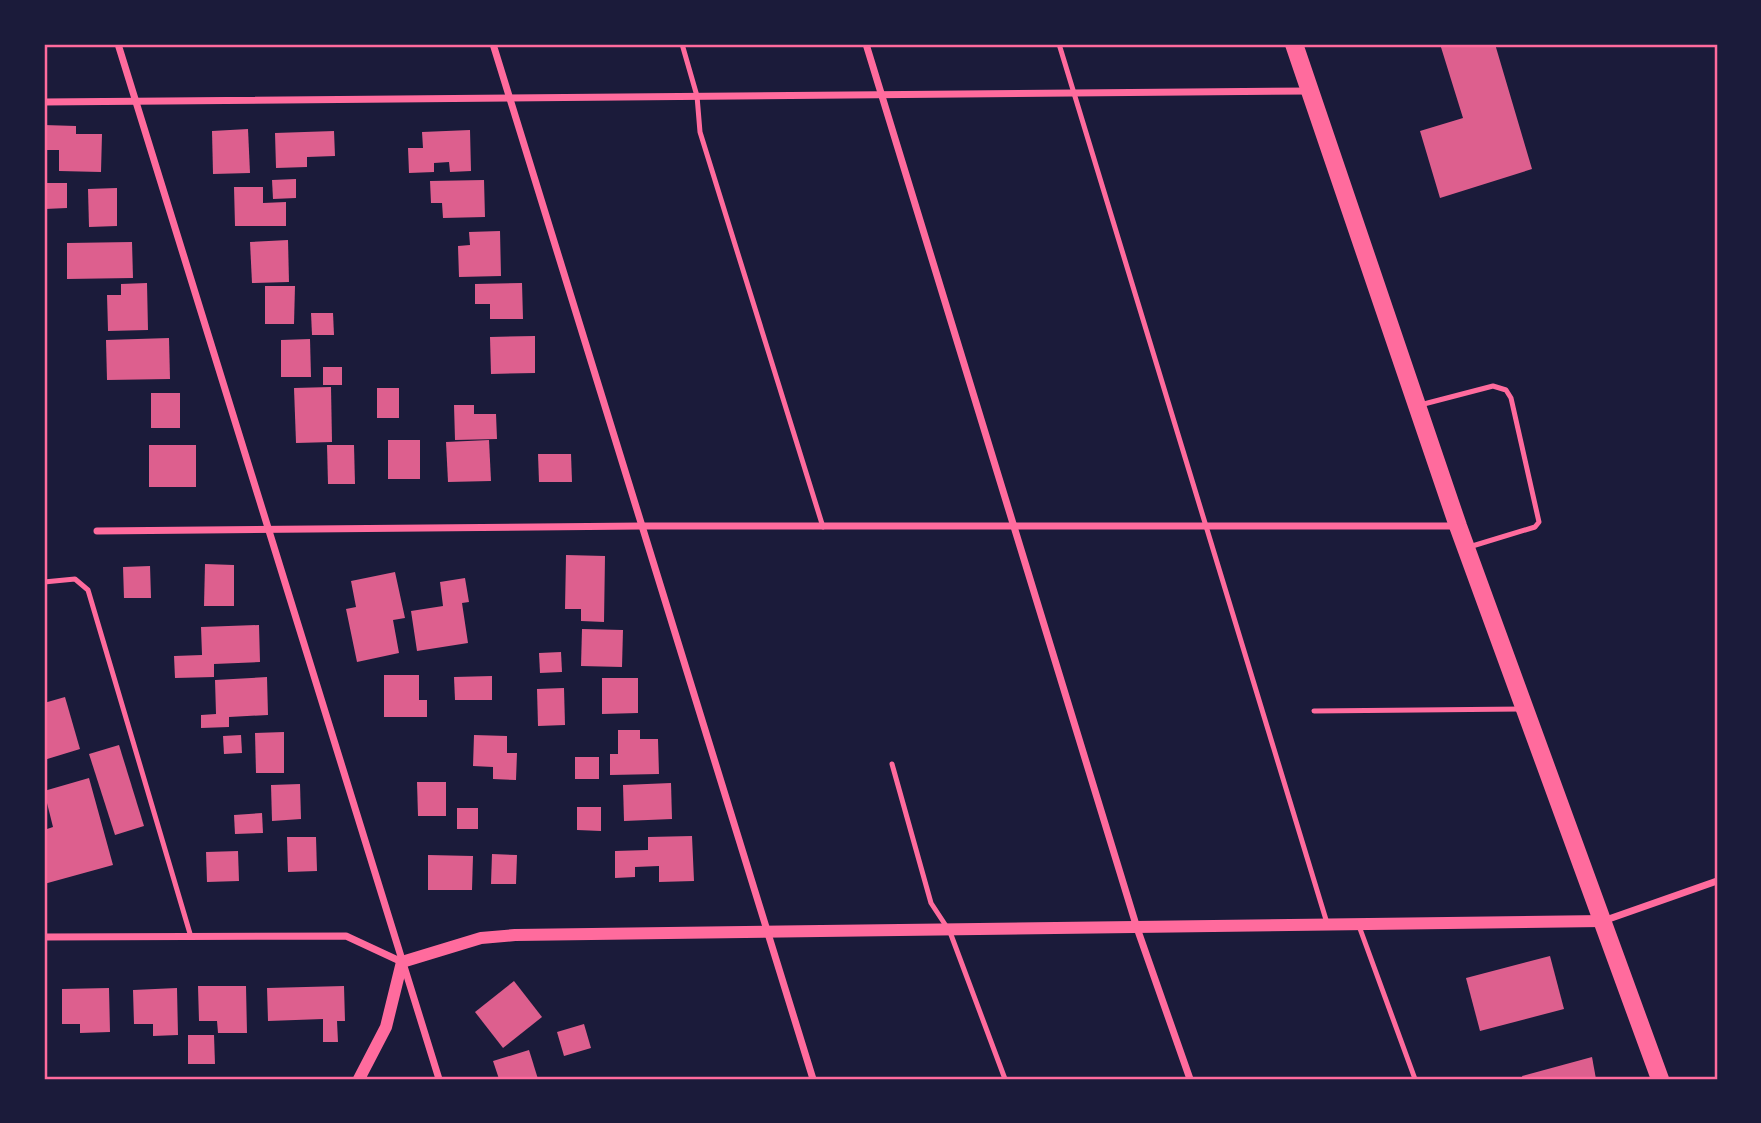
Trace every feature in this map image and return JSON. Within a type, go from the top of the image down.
[{"type":"main road","points":[[1294,44],[1458,526],[1660,1079]]},
{"type":"street","points":[[118,44],[271,528],[439,1079]]},
{"type":"street","points":[[493,44],[813,1079]]},
{"type":"street","points":[[866,44],[1137,928],[1190,1079]]},
{"type":"street","points":[[44,102],[1309,91]]},
{"type":"street","points":[[97,531],[641,526],[1458,526]]},
{"type":"street","points":[[44,937],[346,936],[402,962],[481,939],[515,935],[950,932],[1602,921],[1717,881]]},
{"type":"street","points":[[359,1079],[386,1027],[402,962]]},
{"type":"lane","points":[[682,44],[697,96],[700,132],[823,527]]},
{"type":"lane","points":[[1059,44],[1328,926]]},
{"type":"lane","points":[[1417,405],[1493,386],[1506,390],[1511,398],[1539,522],[1535,527],[1466,548]]},
{"type":"lane","points":[[44,582],[75,579],[88,590],[191,937]]},
{"type":"lane","points":[[1314,711],[1525,709]]},
{"type":"lane","points":[[892,764],[931,903],[950,932],[1005,1079]]},
{"type":"lane","points":[[1359,926],[1415,1079]]},
{"type":"building","points":[[1440,44],[1495,44],[1532,169],[1440,198],[1420,131],[1463,118]]},
{"type":"building","points":[[44,125],[76,126],[76,134],[102,134],[101,172],[59,171],[59,150],[44,150]]},
{"type":"building","points":[[248,129],[250,173],[213,174],[212,131]]},
{"type":"building","points":[[470,130],[471,171],[450,172],[449,162],[434,163],[434,172],[409,173],[408,148],[423,148],[422,132]]},
{"type":"building","points":[[334,131],[335,156],[307,157],[307,167],[276,168],[275,133]]},
{"type":"building","points":[[296,179],[296,198],[273,199],[272,180]]},
{"type":"building","points":[[484,180],[485,217],[443,218],[442,203],[431,203],[430,181]]},
{"type":"building","points":[[45,183],[67,183],[67,208],[45,209]]},
{"type":"building","points":[[234,187],[263,187],[263,203],[286,202],[286,226],[235,226]]},
{"type":"building","points":[[117,188],[117,226],[89,227],[88,189]]},
{"type":"building","points":[[500,231],[501,276],[459,277],[458,246],[470,245],[469,232]]},
{"type":"building","points":[[288,240],[289,282],[252,283],[250,242]]},
{"type":"building","points":[[132,242],[133,278],[67,279],[67,243]]},
{"type":"building","points":[[147,283],[148,330],[108,331],[107,295],[121,295],[121,284]]},
{"type":"building","points":[[522,283],[523,319],[490,319],[490,304],[475,304],[475,284]]},
{"type":"building","points":[[265,286],[295,286],[294,324],[265,324]]},
{"type":"building","points":[[311,313],[333,313],[334,335],[312,335]]},
{"type":"building","points":[[535,336],[535,373],[491,374],[490,337]]},
{"type":"building","points":[[169,338],[170,379],[107,380],[106,340]]},
{"type":"building","points":[[310,339],[311,377],[281,377],[281,340]]},
{"type":"building","points":[[323,367],[342,367],[342,385],[323,385]]},
{"type":"building","points":[[331,387],[332,442],[296,443],[294,388]]},
{"type":"building","points":[[377,388],[399,388],[399,418],[377,418]]},
{"type":"building","points":[[151,393],[180,393],[180,428],[151,428]]},
{"type":"building","points":[[454,405],[474,405],[474,414],[496,414],[497,439],[455,440]]},
{"type":"building","points":[[388,440],[420,440],[420,479],[388,479]]},
{"type":"building","points":[[489,440],[491,481],[448,482],[446,442]]},
{"type":"building","points":[[149,445],[196,445],[196,487],[149,487]]},
{"type":"building","points":[[327,445],[354,445],[355,484],[328,484]]},
{"type":"building","points":[[538,454],[571,454],[572,482],[539,482]]},
{"type":"building","points":[[566,555],[605,556],[604,622],[581,621],[581,609],[565,609]]},
{"type":"building","points":[[205,564],[234,565],[234,606],[204,606]]},
{"type":"building","points":[[150,566],[151,598],[124,598],[123,567]]},
{"type":"building","points":[[395,572],[405,618],[393,620],[399,653],[357,662],[346,609],[356,607],[351,581]]},
{"type":"building","points":[[465,578],[469,602],[462,603],[468,643],[417,651],[411,611],[443,606],[440,582]]},
{"type":"building","points":[[259,625],[260,662],[214,664],[214,677],[175,678],[174,656],[202,655],[201,627]]},
{"type":"building","points":[[582,629],[623,630],[622,667],[581,666]]},
{"type":"building","points":[[561,652],[562,672],[540,673],[539,653]]},
{"type":"building","points":[[384,675],[419,675],[419,700],[427,700],[427,717],[384,717]]},
{"type":"building","points":[[492,676],[492,700],[455,700],[454,677]]},
{"type":"building","points":[[267,677],[268,715],[229,717],[229,727],[201,728],[201,715],[216,714],[215,680]]},
{"type":"building","points":[[602,678],[638,678],[638,713],[602,714]]},
{"type":"building","points":[[564,688],[565,725],[538,726],[537,689]]},
{"type":"building","points":[[65,697],[80,749],[44,760],[44,703]]},
{"type":"building","points":[[618,730],[640,730],[640,739],[658,739],[659,774],[610,775],[610,754],[618,754]]},
{"type":"building","points":[[284,732],[284,773],[256,773],[255,733]]},
{"type":"building","points":[[241,735],[242,753],[224,754],[223,736]]},
{"type":"building","points":[[474,735],[507,736],[507,753],[517,753],[516,780],[493,779],[493,767],[473,766]]},
{"type":"building","points":[[119,745],[144,826],[115,835],[89,754]]},
{"type":"building","points":[[575,757],[599,757],[599,779],[575,779]]},
{"type":"building","points":[[89,778],[113,865],[44,884],[44,830],[53,827],[44,791]]},
{"type":"building","points":[[417,782],[446,782],[446,816],[418,816]]},
{"type":"building","points":[[671,783],[672,819],[624,821],[623,785]]},
{"type":"building","points":[[300,784],[301,819],[272,821],[271,785]]},
{"type":"building","points":[[577,807],[601,807],[601,831],[577,830]]},
{"type":"building","points":[[457,808],[478,808],[478,829],[457,829]]},
{"type":"building","points":[[262,813],[263,833],[235,834],[234,815]]},
{"type":"building","points":[[692,836],[694,881],[659,882],[659,866],[635,867],[635,877],[615,878],[615,851],[648,850],[648,837]]},
{"type":"building","points":[[287,837],[316,837],[317,871],[288,872]]},
{"type":"building","points":[[238,851],[239,881],[207,882],[206,852]]},
{"type":"building","points":[[492,854],[517,855],[516,884],[491,884]]},
{"type":"building","points":[[428,855],[473,856],[472,890],[428,890]]},
{"type":"building","points":[[1550,956],[1564,1009],[1480,1031],[1466,978]]},
{"type":"building","points":[[514,981],[542,1017],[503,1048],[475,1012]]},
{"type":"building","points":[[198,986],[246,986],[247,1033],[218,1033],[217,1021],[199,1021]]},
{"type":"building","points":[[344,986],[345,1021],[337,1021],[338,1042],[323,1042],[323,1019],[268,1021],[267,988]]},
{"type":"building","points":[[109,988],[110,1032],[80,1033],[80,1024],[62,1024],[62,989]]},
{"type":"building","points":[[177,988],[178,1035],[153,1036],[153,1024],[134,1024],[133,990]]},
{"type":"building","points":[[584,1024],[591,1048],[564,1056],[557,1032]]},
{"type":"building","points":[[188,1035],[214,1035],[215,1064],[188,1064]]},
{"type":"building","points":[[529,1050],[538,1079],[499,1079],[493,1061]]},
{"type":"building","points":[[1592,1057],[1596,1079],[1523,1079],[1522,1076]]}]
